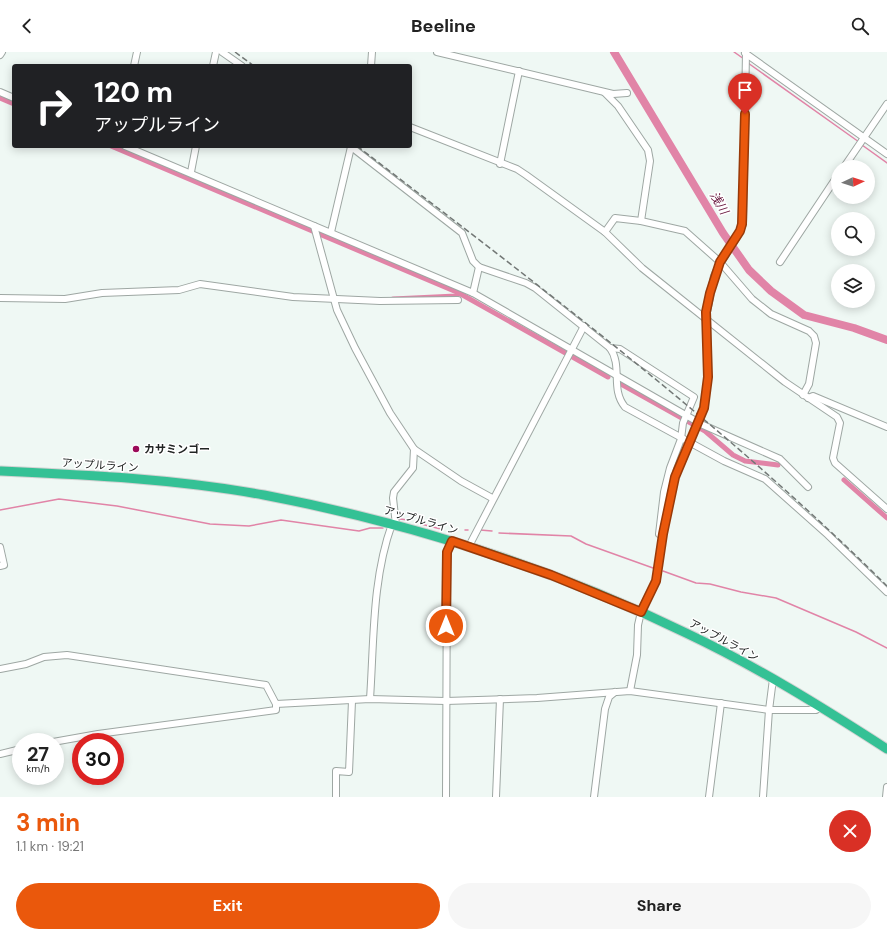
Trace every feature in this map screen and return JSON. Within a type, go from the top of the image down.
[{"type":"highway","name":"アップルライン","points":[[0,471],[81,475],[187,484],[264,495],[394,524],[468,546],[551,575],[641,612],[689,634],[773,679],[821,707],[887,750]]},
{"type":"street","points":[[134,64],[137,52]]},
{"type":"street","points":[[213,64],[216,52]]},
{"type":"street","points":[[222,52],[239,64]]},
{"type":"street","points":[[371,64],[372,52]]},
{"type":"street","points":[[438,52],[519,70],[605,93],[627,93]]},
{"type":"street","points":[[745,53],[887,154]]},
{"type":"street","points":[[630,691],[637,655],[638,625],[641,612],[656,581],[663,534],[675,477],[704,408],[708,377],[706,312],[714,276],[720,262],[738,234],[742,224],[745,53]]},
{"type":"street","points":[[500,164],[519,70]]},
{"type":"street","points":[[0,92],[12,97]]},
{"type":"street","points":[[605,93],[618,106],[648,150],[650,161],[641,221]]},
{"type":"street","points":[[848,160],[887,104]]},
{"type":"street","points":[[412,128],[526,175],[605,232],[642,268],[806,397],[836,417],[840,424],[833,458],[835,463],[887,509]]},
{"type":"street","points":[[130,148],[190,172],[315,230],[331,232],[473,293],[569,353],[617,376],[685,419],[703,425],[780,459],[808,487]]},
{"type":"street","points":[[190,172],[196,148]]},
{"type":"street","points":[[331,232],[350,148]]},
{"type":"street","points":[[353,148],[462,233],[473,261],[479,267],[526,283],[535,288],[610,348],[614,355],[619,398],[624,407],[681,439],[738,468],[765,479],[828,535],[887,592]]},
{"type":"street","points":[[780,262],[831,186]]},
{"type":"street","points":[[605,232],[615,218],[641,221],[685,231],[720,262],[752,299],[771,314],[809,332],[814,336],[816,343],[806,397]]},
{"type":"street","points":[[315,230],[332,298],[362,361],[390,413],[414,449],[461,481],[492,498]]},
{"type":"street","points":[[473,293],[479,267]]},
{"type":"street","points":[[0,298],[65,299],[102,293],[179,290],[200,284],[293,298],[332,298],[380,301],[458,300]]},
{"type":"street","points":[[468,546],[584,326]]},
{"type":"street","points":[[610,348],[620,349],[694,397],[685,419],[681,439],[670,468],[664,492],[659,534],[663,534]]},
{"type":"street","points":[[806,397],[813,396],[887,427]]},
{"type":"street","points":[[370,699],[377,590],[388,534],[394,524],[394,492],[413,468],[414,449]]},
{"type":"street","points":[[446,797],[447,552],[452,541]]},
{"type":"street","points":[[0,547],[4,565],[0,566]]},
{"type":"street","points":[[0,669],[26,664],[44,657],[67,655],[266,685],[276,704],[276,710],[98,734],[64,740]]},
{"type":"street","points":[[762,797],[773,679]]},
{"type":"street","points":[[276,704],[370,699],[446,701],[630,691],[769,710],[816,710],[821,707]]},
{"type":"street","points":[[594,797],[605,709],[609,698],[615,692]]},
{"type":"street","points":[[496,797],[500,699]]},
{"type":"street","points":[[336,797],[336,771],[349,772],[352,701]]},
{"type":"street","points":[[709,797],[721,703]]},
{"type":"street","points":[[0,754],[12,751]]},
{"type":"street","points":[[886,797],[887,788]]},
{"type":"waterway","name":"浅川","points":[[614,52],[723,233],[749,270],[771,291],[804,315],[854,328],[887,340]]},
{"type":"waterway","points":[[734,52],[744,59]]},
{"type":"waterway","points":[[748,63],[859,142]]},
{"type":"waterway","points":[[0,98],[12,103]]},
{"type":"waterway","points":[[862,145],[887,163]]},
{"type":"waterway","points":[[116,148],[459,293],[608,377]]},
{"type":"waterway","points":[[393,299],[456,296],[459,293]]},
{"type":"waterway","points":[[621,384],[705,431],[733,455],[745,461],[778,465]]},
{"type":"waterway","points":[[844,480],[887,518]]},
{"type":"waterway","points":[[0,510],[59,499],[117,506],[210,524],[249,526],[281,520],[359,531],[370,528],[383,528]]},
{"type":"waterway","points":[[400,519],[408,520]]},
{"type":"waterway","points":[[421,524],[441,529]]},
{"type":"waterway","points":[[480,530],[492,531]]},
{"type":"waterway","points":[[499,533],[571,536],[586,544],[653,568]]},
{"type":"waterway","points":[[663,571],[696,583],[710,584],[741,592],[776,598],[856,632],[887,648]]},
{"type":"railway","points":[[235,52],[251,64]]},
{"type":"railway","points":[[360,148],[562,304],[696,413],[825,526],[887,586]]},
{"type":"place","name":"カサミンゴー","points":[[136,449]]},
{"type":"route","points":[[446,626],[447,552],[452,541],[551,575],[641,612],[653,591],[656,581],[670,494],[675,477],[700,421],[704,408],[708,377],[706,312],[714,276],[720,262],[740,231],[742,224],[745,114]]}]
